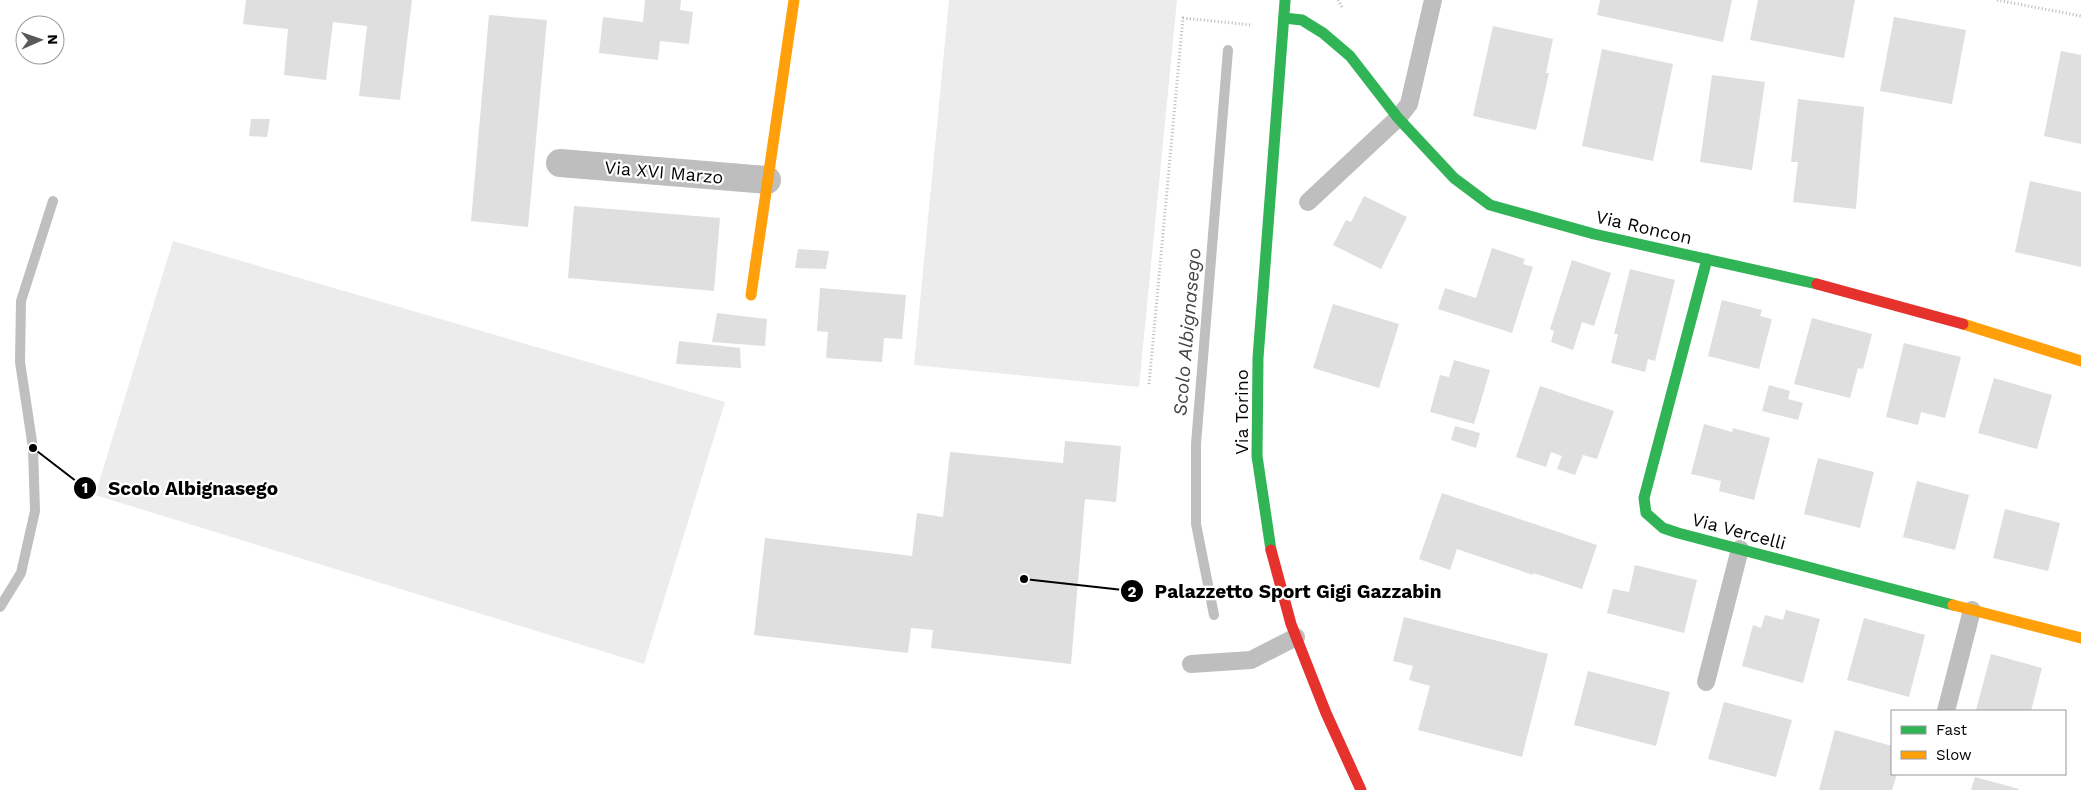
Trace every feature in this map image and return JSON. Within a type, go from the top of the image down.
[{"type":"street","points":[[751,295],[794,0]]},
{"type":"street","points":[[1284,18],[1285,0]]},
{"type":"street","name":"Via Roncon","points":[[1284,18],[1302,20],[1330,39],[1350,56],[1373,83],[1398,118],[1454,178],[1490,205],[1594,234],[1819,284],[1978,328],[2081,361]]},
{"type":"street","name":"Via Torino","points":[[1284,18],[1258,358],[1257,456],[1268,540],[1296,638],[1361,790]]},
{"type":"street","name":"Via XVI Marzo","points":[[560,163],[767,180]]},
{"type":"street","name":"Via Vercelli","points":[[1707,260],[1644,498],[1646,514],[1662,528],[2081,638]]},
{"type":"lane","points":[[1308,202],[1398,118],[1408,104],[1433,0]]},
{"type":"lane","points":[[1706,682],[1740,550]]},
{"type":"lane","points":[[1946,710],[1972,610]]},
{"type":"lane","points":[[1190,664],[1251,660],[1296,638]]},
{"type":"path","points":[[1997,0],[2081,16]]},
{"type":"path","points":[[1149,384],[1183,18],[1255,25]]},
{"type":"shaded area","points":[[949,0],[1177,0],[1139,387],[914,365]]},
{"type":"shaded area","points":[[173,241],[725,402],[644,664],[95,495]]},
{"type":"building","points":[[246,0],[412,0],[400,100],[359,96],[367,26],[333,22],[326,80],[284,75],[288,29],[243,24]]},
{"type":"building","points":[[645,0],[681,0],[680,10],[693,12],[689,44],[660,41],[658,60],[599,53],[603,17],[643,22]]},
{"type":"building","points":[[1600,0],[1732,0],[1723,42],[1597,15]]},
{"type":"building","points":[[1758,0],[1855,0],[1844,58],[1750,40]]},
{"type":"building","points":[[489,15],[547,20],[528,227],[471,221]]},
{"type":"building","points":[[1894,17],[1966,30],[1952,104],[1880,91]]},
{"type":"building","points":[[1493,26],[1553,39],[1546,73],[1549,73],[1536,130],[1473,116]]},
{"type":"building","points":[[1602,49],[1673,64],[1653,161],[1582,146]]},
{"type":"building","points":[[2061,51],[2081,55],[2081,144],[2044,136]]},
{"type":"building","points":[[1712,75],[1765,82],[1752,170],[1700,162]]},
{"type":"building","points":[[1798,99],[1864,107],[1856,209],[1793,202],[1798,162],[1791,162]]},
{"type":"building","points":[[251,119],[270,119],[267,137],[249,136]]},
{"type":"building","points":[[2030,181],[2081,192],[2081,267],[2015,252]]},
{"type":"building","points":[[1364,196],[1407,217],[1381,269],[1333,245],[1346,220],[1351,222]]},
{"type":"building","points":[[574,206],[720,218],[714,291],[568,278]]},
{"type":"building","points":[[1492,248],[1525,259],[1523,264],[1533,267],[1512,333],[1438,309],[1445,288],[1476,298]]},
{"type":"building","points":[[798,249],[829,251],[826,269],[795,268]]},
{"type":"building","points":[[1572,260],[1611,273],[1594,326],[1582,322],[1573,350],[1551,342],[1554,331],[1550,329]]},
{"type":"building","points":[[1630,269],[1675,280],[1655,361],[1648,359],[1645,372],[1611,363],[1618,334],[1614,334]]},
{"type":"building","points":[[820,288],[906,295],[902,339],[884,338],[882,362],[826,358],[828,332],[817,331]]},
{"type":"building","points":[[1722,300],[1762,310],[1760,316],[1772,319],[1759,369],[1708,356]]},
{"type":"building","points":[[1333,304],[1399,324],[1379,388],[1313,368]]},
{"type":"building","points":[[717,313],[767,319],[765,346],[712,342]]},
{"type":"building","points":[[1812,318],[1872,334],[1863,369],[1858,368],[1850,398],[1794,384]]},
{"type":"building","points":[[679,341],[740,348],[741,368],[676,364]]},
{"type":"building","points":[[1904,343],[1961,357],[1945,418],[1921,412],[1918,425],[1886,417]]},
{"type":"building","points":[[1454,360],[1490,370],[1474,424],[1430,412],[1440,375],[1449,377]]},
{"type":"building","points":[[1994,378],[2052,395],[2037,449],[1978,433]]},
{"type":"building","points":[[1769,385],[1790,391],[1788,399],[1803,403],[1798,420],[1762,411]]},
{"type":"building","points":[[1540,386],[1614,411],[1597,459],[1583,455],[1575,475],[1557,469],[1562,456],[1551,452],[1546,467],[1516,457]]},
{"type":"building","points":[[1704,424],[1732,432],[1733,428],[1770,438],[1754,500],[1719,491],[1721,481],[1691,474]]},
{"type":"building","points":[[1455,426],[1480,433],[1476,448],[1451,440]]},
{"type":"building","points":[[1065,441],[1121,446],[1116,502],[1085,499],[1071,664],[931,648],[933,630],[911,628],[908,653],[754,635],[765,538],[912,556],[917,513],[943,517],[950,452],[1063,463]]},
{"type":"building","points":[[1818,458],[1874,472],[1860,528],[1804,514]]},
{"type":"building","points":[[1917,481],[1969,495],[1955,550],[1903,537]]},
{"type":"building","points":[[1442,493],[1597,545],[1582,589],[1533,573],[1533,575],[1457,549],[1450,570],[1419,559]]},
{"type":"building","points":[[2005,509],[2060,523],[2048,571],[1993,558]]},
{"type":"building","points":[[1635,565],[1697,580],[1684,633],[1607,613],[1613,589],[1629,592]]},
{"type":"building","points":[[1786,610],[1820,619],[1803,683],[1742,666],[1753,625],[1761,628],[1765,615],[1783,620]]},
{"type":"building","points":[[1404,617],[1548,654],[1522,757],[1418,730],[1430,686],[1409,680],[1413,666],[1393,661]]},
{"type":"building","points":[[1864,618],[1925,635],[1909,697],[1847,680]]},
{"type":"building","points":[[1991,654],[2042,668],[2031,710],[1976,710]]},
{"type":"building","points":[[1588,671],[1670,692],[1656,746],[1574,725]]},
{"type":"building","points":[[1724,702],[1792,720],[1776,777],[1708,759]]},
{"type":"building","points":[[1835,730],[1891,746],[1891,775],[1897,775],[1892,790],[1819,790]]},
{"type":"building","points":[[1975,777],[2019,789],[2019,790],[1971,790]]},
{"type":"waterway","name":"Scolo Albignasego","points":[[1214,615],[1196,524],[1196,444],[1228,50]]},
{"type":"waterway","name":"Scolo Albignasego","points":[[0,607],[21,573],[35,511],[33,448],[20,362],[21,301],[53,201]]},
{"type":"traffic: fast","points":[[1271,550],[1257,456],[1258,358],[1285,1]]},
{"type":"traffic: fast","points":[[1284,18],[1302,20],[1323,33],[1350,56],[1398,118],[1454,178],[1490,205],[1594,234],[1817,284]]},
{"type":"traffic: fast","points":[[1707,259],[1644,498],[1646,513],[1663,528],[1678,533],[1953,605]]},
{"type":"traffic: slow","points":[[751,295],[794,0]]},
{"type":"traffic: slow","points":[[1963,324],[2081,361]]},
{"type":"traffic: slow","points":[[1953,605],[2081,638]]},
{"type":"traffic: jam","points":[[1817,284],[1963,324]]},
{"type":"traffic: jam","points":[[1271,550],[1291,624],[1326,713],[1361,790]]},
{"type":"place","name":"Scolo Albignasego","points":[[33,448]]},
{"type":"place","name":"Palazzetto Sport Gigi Gazzabin","points":[[1024,579]]}]
